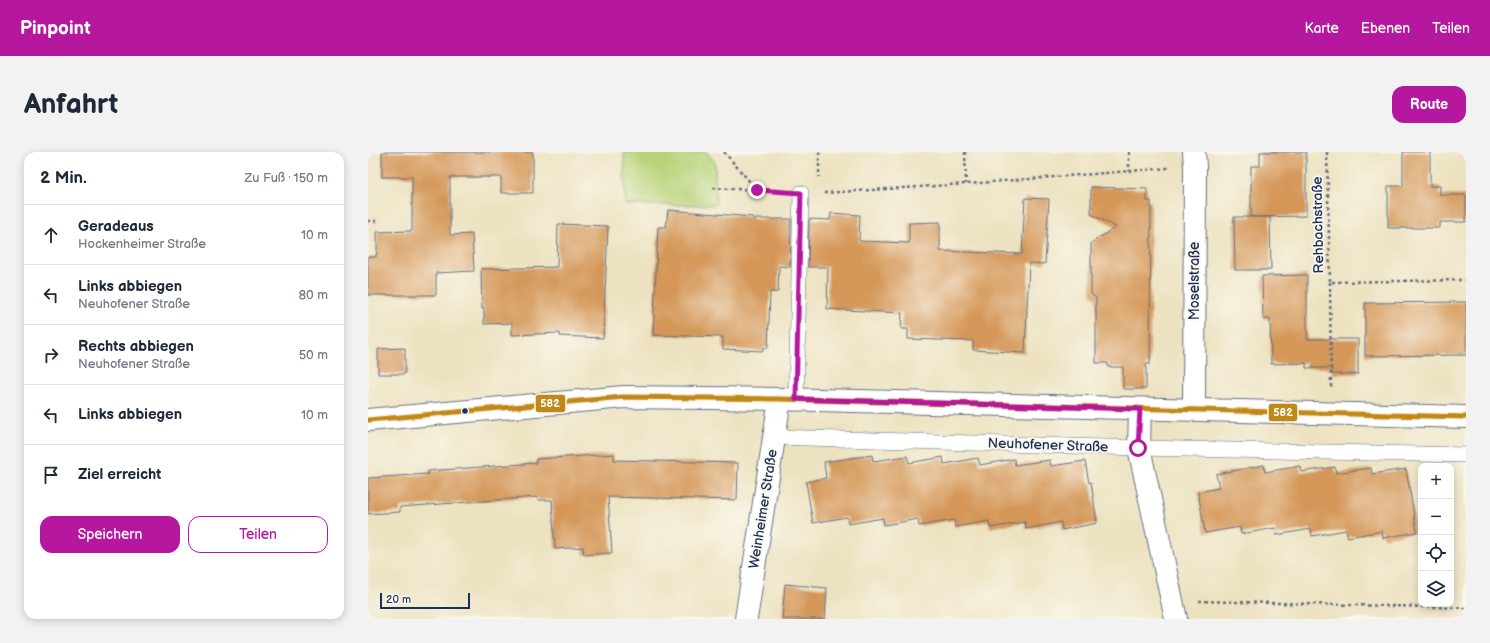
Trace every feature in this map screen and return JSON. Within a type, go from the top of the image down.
[{"type":"street","name":"Moselstraße","points":[[1194,410],[1195,159]]},
{"type":"street","points":[[368,420],[624,396],[1466,417]]},
{"type":"street","name":"Weinheimer Straße","points":[[746,619],[774,437],[788,399]]},
{"type":"street","points":[[1140,409],[1138,448],[1174,610]]},
{"type":"lane","points":[[788,399],[801,193]]},
{"type":"lane","name":"Neuhofener Straße","points":[[774,437],[1138,448],[1466,455]]},
{"type":"path","points":[[724,152],[757,190]]},
{"type":"path","points":[[819,152],[820,193]]},
{"type":"path","points":[[965,152],[966,184]]},
{"type":"path","points":[[1129,152],[1129,172]]},
{"type":"path","name":"Rehbachstraße","points":[[1327,152],[1330,282],[1466,280]]},
{"type":"path","points":[[713,188],[820,193],[1129,172],[1195,159]]},
{"type":"path","points":[[368,221],[376,221]]},
{"type":"path","points":[[1330,282],[1332,413]]},
{"type":"path","points":[[1174,610],[1466,608]]},
{"type":"green space","points":[[624,152],[707,152],[715,163],[716,205],[625,205]]},
{"type":"building","points":[[382,152],[533,152],[533,193],[501,193],[501,177],[450,177],[450,235],[472,234],[474,271],[436,273],[436,295],[368,295],[368,257],[376,257],[377,232],[412,231],[412,177],[382,177]]},
{"type":"building","points":[[1260,152],[1306,152],[1306,216],[1251,217],[1251,166],[1260,166]]},
{"type":"building","points":[[1403,152],[1430,152],[1430,186],[1440,186],[1440,195],[1466,195],[1466,222],[1440,222],[1440,228],[1388,228],[1388,186],[1403,186]]},
{"type":"building","points":[[1091,187],[1147,189],[1147,201],[1151,201],[1150,364],[1146,364],[1146,389],[1123,389],[1123,367],[1108,367],[1108,363],[1096,363],[1096,298],[1091,294],[1091,243],[1116,227],[1091,214]]},
{"type":"building","points":[[1025,198],[1049,199],[1045,264],[1029,263],[1025,353],[973,350],[973,341],[908,339],[908,329],[901,329],[902,313],[827,309],[828,267],[808,267],[809,219],[830,220],[831,213],[860,215],[859,241],[909,243],[909,223],[940,222],[940,251],[1022,254]]},
{"type":"building","points":[[668,210],[753,217],[753,219],[791,219],[790,267],[779,266],[778,292],[770,292],[768,348],[763,348],[763,351],[723,349],[723,337],[653,335],[658,227],[666,227]]},
{"type":"building","points":[[1234,217],[1270,217],[1271,270],[1235,270]]},
{"type":"building","points":[[558,224],[608,226],[603,338],[560,336],[560,333],[512,335],[512,323],[484,324],[481,269],[557,267]]},
{"type":"building","points":[[1307,275],[1307,339],[1358,339],[1358,374],[1332,374],[1332,368],[1306,368],[1306,363],[1271,364],[1270,319],[1263,319],[1262,276]]},
{"type":"building","points":[[1466,302],[1466,355],[1365,356],[1365,303]]},
{"type":"building","points":[[405,348],[405,374],[378,374],[378,349]]},
{"type":"building","points":[[614,454],[614,460],[738,463],[737,500],[608,497],[612,553],[584,555],[583,547],[555,549],[552,500],[539,500],[538,497],[400,507],[400,512],[368,514],[368,478],[428,474],[428,471],[536,463],[536,459]]},
{"type":"building","points":[[872,455],[873,461],[907,456],[909,463],[943,457],[944,464],[978,458],[980,465],[1014,459],[1015,465],[1050,460],[1051,466],[1085,461],[1089,483],[1091,482],[1097,523],[1062,530],[1061,522],[1026,529],[1025,522],[990,528],[989,521],[955,527],[954,520],[919,526],[918,519],[884,525],[883,518],[848,524],[847,517],[813,523],[806,482],[826,478],[824,462]]},
{"type":"building","points":[[1264,465],[1265,472],[1300,466],[1301,472],[1335,467],[1336,473],[1371,468],[1372,474],[1406,469],[1417,532],[1383,538],[1382,531],[1348,537],[1346,530],[1312,536],[1311,529],[1276,535],[1275,528],[1241,534],[1240,527],[1205,533],[1198,492],[1219,488],[1216,474]]},
{"type":"building","points":[[785,584],[827,588],[825,619],[782,619]]},
{"type":"transit line","name":"582","points":[[368,420],[624,397],[780,399],[1466,417]]},
{"type":"route","points":[[757,190],[801,193],[796,399],[1140,409],[1138,448]]}]
